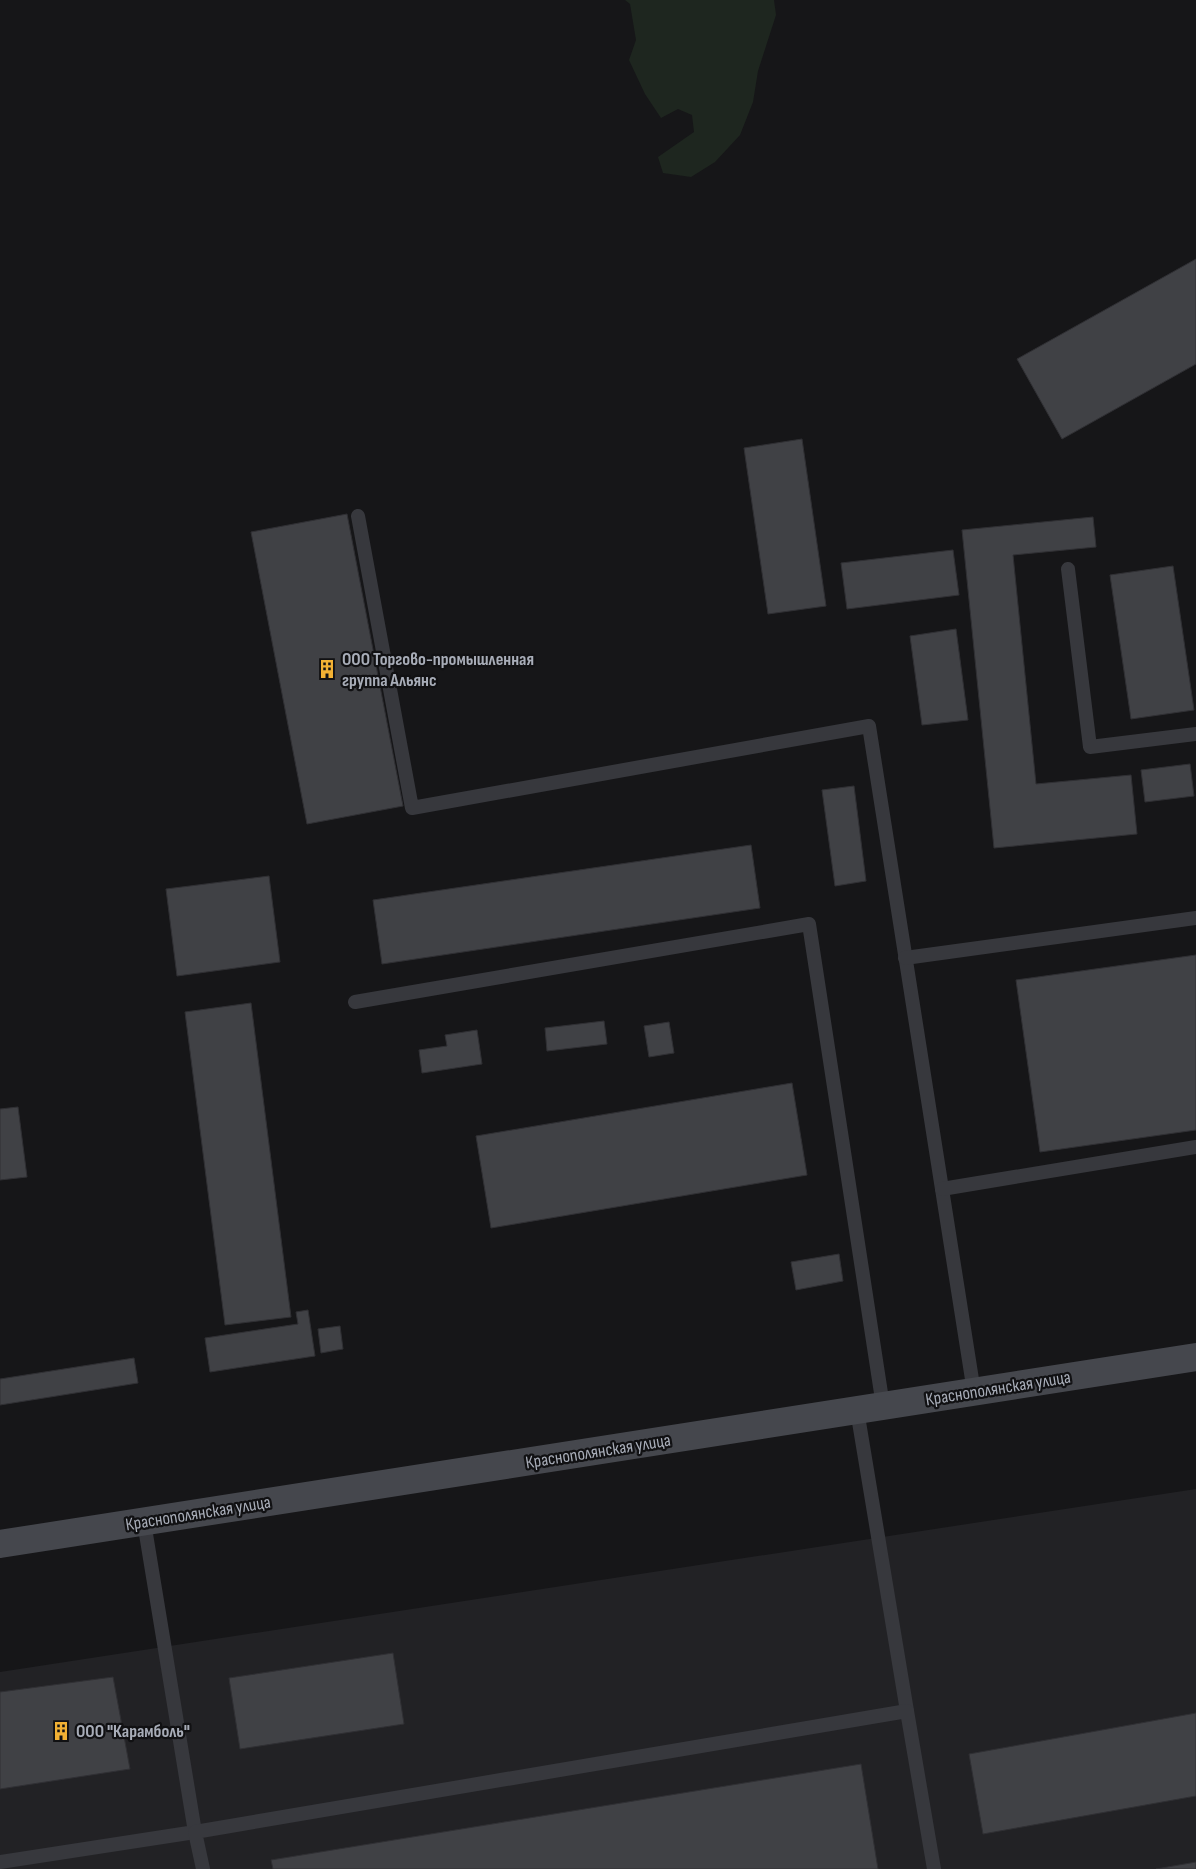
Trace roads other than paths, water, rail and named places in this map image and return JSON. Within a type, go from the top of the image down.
[{"type":"main road","name":"Краснополянская улица","points":[[0,1544],[1196,1357]]},
{"type":"lane","points":[[358,516],[412,808],[868,726],[974,1392]]},
{"type":"lane","points":[[1068,569],[1090,747],[1196,734]]},
{"type":"lane","points":[[905,958],[1196,918]]},
{"type":"lane","points":[[355,1002],[809,924],[883,1406]]},
{"type":"lane","points":[[942,1189],[1196,1147]]},
{"type":"lane","points":[[857,1410],[934,1869]]},
{"type":"lane","points":[[144,1522],[203,1869]]},
{"type":"lane","points":[[0,1862],[196,1832],[907,1711]]},
{"type":"place","name":"ООО Торгово-промышленная группа Альянс","points":[[327,669]]},
{"type":"place","name":"ООО \"Карамболь\"","points":[[61,1731]]}]
